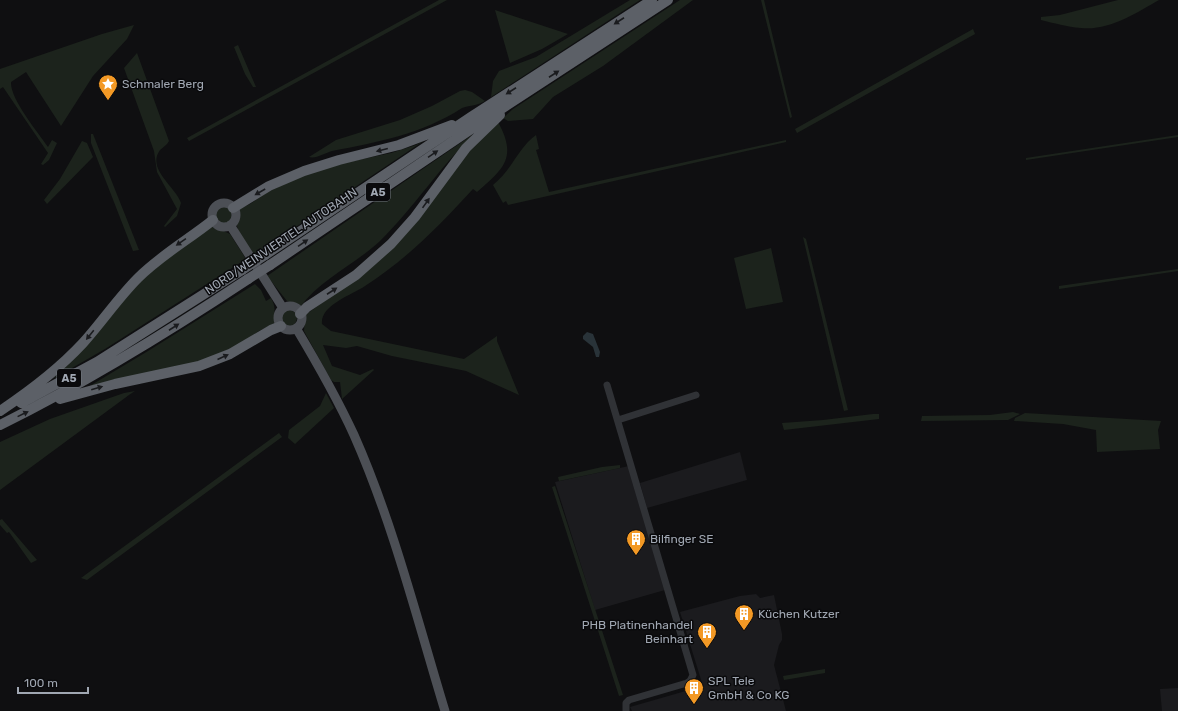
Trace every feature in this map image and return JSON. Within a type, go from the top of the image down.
[{"type":"highway","name":"NORD/WEINVIERTEL AUTOBAHN","points":[[0,412],[40,393],[97,362],[265,255],[471,117],[652,0]]},
{"type":"highway","name":"NORD/WEINVIERTEL AUTOBAHN","points":[[0,425],[46,402],[142,348],[270,265],[522,95],[668,0]]},
{"type":"highway","points":[[300,314],[307,307],[356,275],[391,244],[415,217],[466,148],[522,95]]},
{"type":"highway","points":[[232,208],[275,183],[304,171],[338,160],[399,145],[471,117]]},
{"type":"highway","points":[[0,412],[39,384],[65,361],[145,271],[213,220]]},
{"type":"highway","points":[[46,402],[115,384],[199,366],[230,354],[271,330],[281,326]]},
{"type":"main road","points":[[224,204],[232,208],[235,216],[230,225],[222,226],[213,220],[213,210],[218,205],[224,204]]},
{"type":"main road","points":[[230,225],[283,308]]},
{"type":"main road","points":[[293,307],[300,314],[301,321],[296,328],[289,330],[281,326],[278,317],[283,308],[293,307]]},
{"type":"main road","points":[[296,328],[324,374],[345,416],[375,487],[390,530],[445,711]]},
{"type":"street","points":[[607,385],[692,670],[692,679],[688,683],[629,700],[626,703],[626,711]]},
{"type":"street","points":[[618,420],[696,395]]},
{"type":"shaded area","points":[[439,0],[447,0],[189,141],[187,138]]},
{"type":"shaded area","points":[[630,0],[640,0],[491,97],[493,81],[499,71],[536,57]]},
{"type":"shaded area","points":[[680,0],[693,0],[603,66],[553,97],[533,119],[508,121],[503,118],[513,109]]},
{"type":"shaded area","points":[[761,0],[764,0],[792,117],[790,118]]},
{"type":"shaded area","points":[[1118,0],[1159,0],[1122,20],[1102,27],[1076,27],[1041,20],[1041,17],[1060,15]]},
{"type":"shaded area","points":[[495,10],[568,34],[542,49],[510,63]]},
{"type":"shaded area","points":[[134,25],[127,39],[93,76],[61,126],[26,72],[11,82],[15,97],[20,106],[48,147],[52,140],[57,143],[49,160],[43,165],[41,164],[48,153],[3,87],[0,89],[0,69],[102,34]]},
{"type":"shaded area","points":[[973,29],[975,34],[797,133],[795,129]]},
{"type":"shaded area","points":[[238,45],[256,87],[253,87],[245,74],[234,47]]},
{"type":"shaded area","points":[[137,53],[169,141],[160,150],[157,157],[159,171],[181,203],[177,216],[165,227],[164,226],[177,209],[157,172],[154,151],[124,68]]},
{"type":"shaded area","points":[[465,90],[472,92],[485,101],[477,105],[462,108],[447,117],[415,131],[383,140],[332,151],[318,157],[309,157],[336,140],[400,120]]},
{"type":"shaded area","points":[[498,122],[504,134],[507,145],[507,154],[505,162],[494,176],[477,192],[473,189],[448,216],[395,265],[365,286],[331,306],[323,317],[322,324],[331,331],[464,359],[497,336],[497,341],[519,395],[466,371],[392,356],[357,346],[346,348],[323,345],[332,366],[360,375],[373,369],[374,370],[342,399],[340,382],[334,382],[331,380],[304,331],[305,315],[354,280],[473,147]]},
{"type":"shaded area","points":[[478,131],[452,157],[393,228],[380,241],[318,288],[300,307],[287,301],[267,276]]},
{"type":"shaded area","points":[[91,134],[93,134],[139,250],[133,251],[91,143]]},
{"type":"shaded area","points":[[536,135],[539,149],[536,150],[549,192],[786,140],[786,142],[508,205],[506,201],[503,203],[493,185],[505,173],[524,146]]},
{"type":"shaded area","points":[[1178,135],[1178,137],[1026,160],[1026,158]]},
{"type":"shaded area","points":[[425,140],[254,255],[240,234],[237,226],[237,210],[250,204],[268,192],[301,176],[334,165],[391,153],[416,145]]},
{"type":"shaded area","points":[[82,141],[87,143],[93,157],[47,204],[44,200],[60,179]]},
{"type":"shaded area","points":[[224,207],[230,209],[232,215],[230,221],[224,223],[218,221],[216,215],[218,209]]},
{"type":"shaded area","points":[[213,226],[230,234],[246,259],[105,349],[53,379],[142,280],[178,249]]},
{"type":"shaded area","points":[[803,237],[806,239],[848,410],[844,411]]},
{"type":"shaded area","points":[[771,248],[783,302],[746,309],[734,258]]},
{"type":"shaded area","points":[[1178,269],[1178,271],[1059,289],[1059,286]]},
{"type":"shaded area","points":[[255,284],[261,290],[266,301],[271,298],[275,309],[275,323],[259,331],[239,345],[198,363],[88,387],[148,351]]},
{"type":"shaded area","points":[[289,310],[296,315],[297,318],[292,325],[289,326],[282,321],[281,318],[286,311]]},
{"type":"shaded area","points":[[587,332],[593,334],[600,352],[599,357],[596,357],[593,347],[583,339],[583,336]]},
{"type":"shaded area","points":[[135,391],[0,490],[0,442],[50,419],[124,393]]},
{"type":"shaded area","points":[[326,393],[334,408],[295,444],[288,438],[289,430],[320,406]]},
{"type":"shaded area","points":[[1013,412],[1020,414],[1008,420],[921,421],[922,416],[990,415]]},
{"type":"shaded area","points":[[1025,413],[1161,421],[1158,430],[1160,449],[1097,452],[1096,430],[1063,424],[1014,421],[1015,418]]},
{"type":"shaded area","points":[[879,414],[879,419],[784,430],[782,423],[823,420]]},
{"type":"shaded area","points":[[279,433],[282,437],[87,580],[81,578]]},
{"type":"shaded area","points":[[740,452],[747,480],[647,508],[640,483]]},
{"type":"shaded area","points":[[620,465],[620,468],[559,481],[558,477],[602,467]]},
{"type":"shaded area","points":[[629,466],[665,590],[595,610],[555,482]]},
{"type":"shaded area","points":[[555,486],[623,695],[619,696],[552,487]]},
{"type":"shaded area","points":[[2,519],[37,560],[31,563],[9,532],[7,533],[0,525],[0,520]]},
{"type":"shaded area","points":[[756,594],[760,598],[774,595],[782,640],[779,645],[774,665],[786,711],[632,711],[630,707],[703,686],[680,612],[740,596]]},
{"type":"shaded area","points":[[825,669],[825,673],[784,680],[783,676]]},
{"type":"shaded area","points":[[1178,688],[1178,711],[1162,711],[1160,689]]},
{"type":"place","name":"Schmaler Berg","points":[[108,101]]},
{"type":"place","name":"Bilfinger SE","points":[[636,556]]},
{"type":"place","name":"Küchen Kutzer","points":[[744,631]]},
{"type":"place","name":"PHB Platinenhandel Beinhart","points":[[707,649]]},
{"type":"place","name":"SPL Tele GmbH & Co KG","points":[[694,705]]}]
